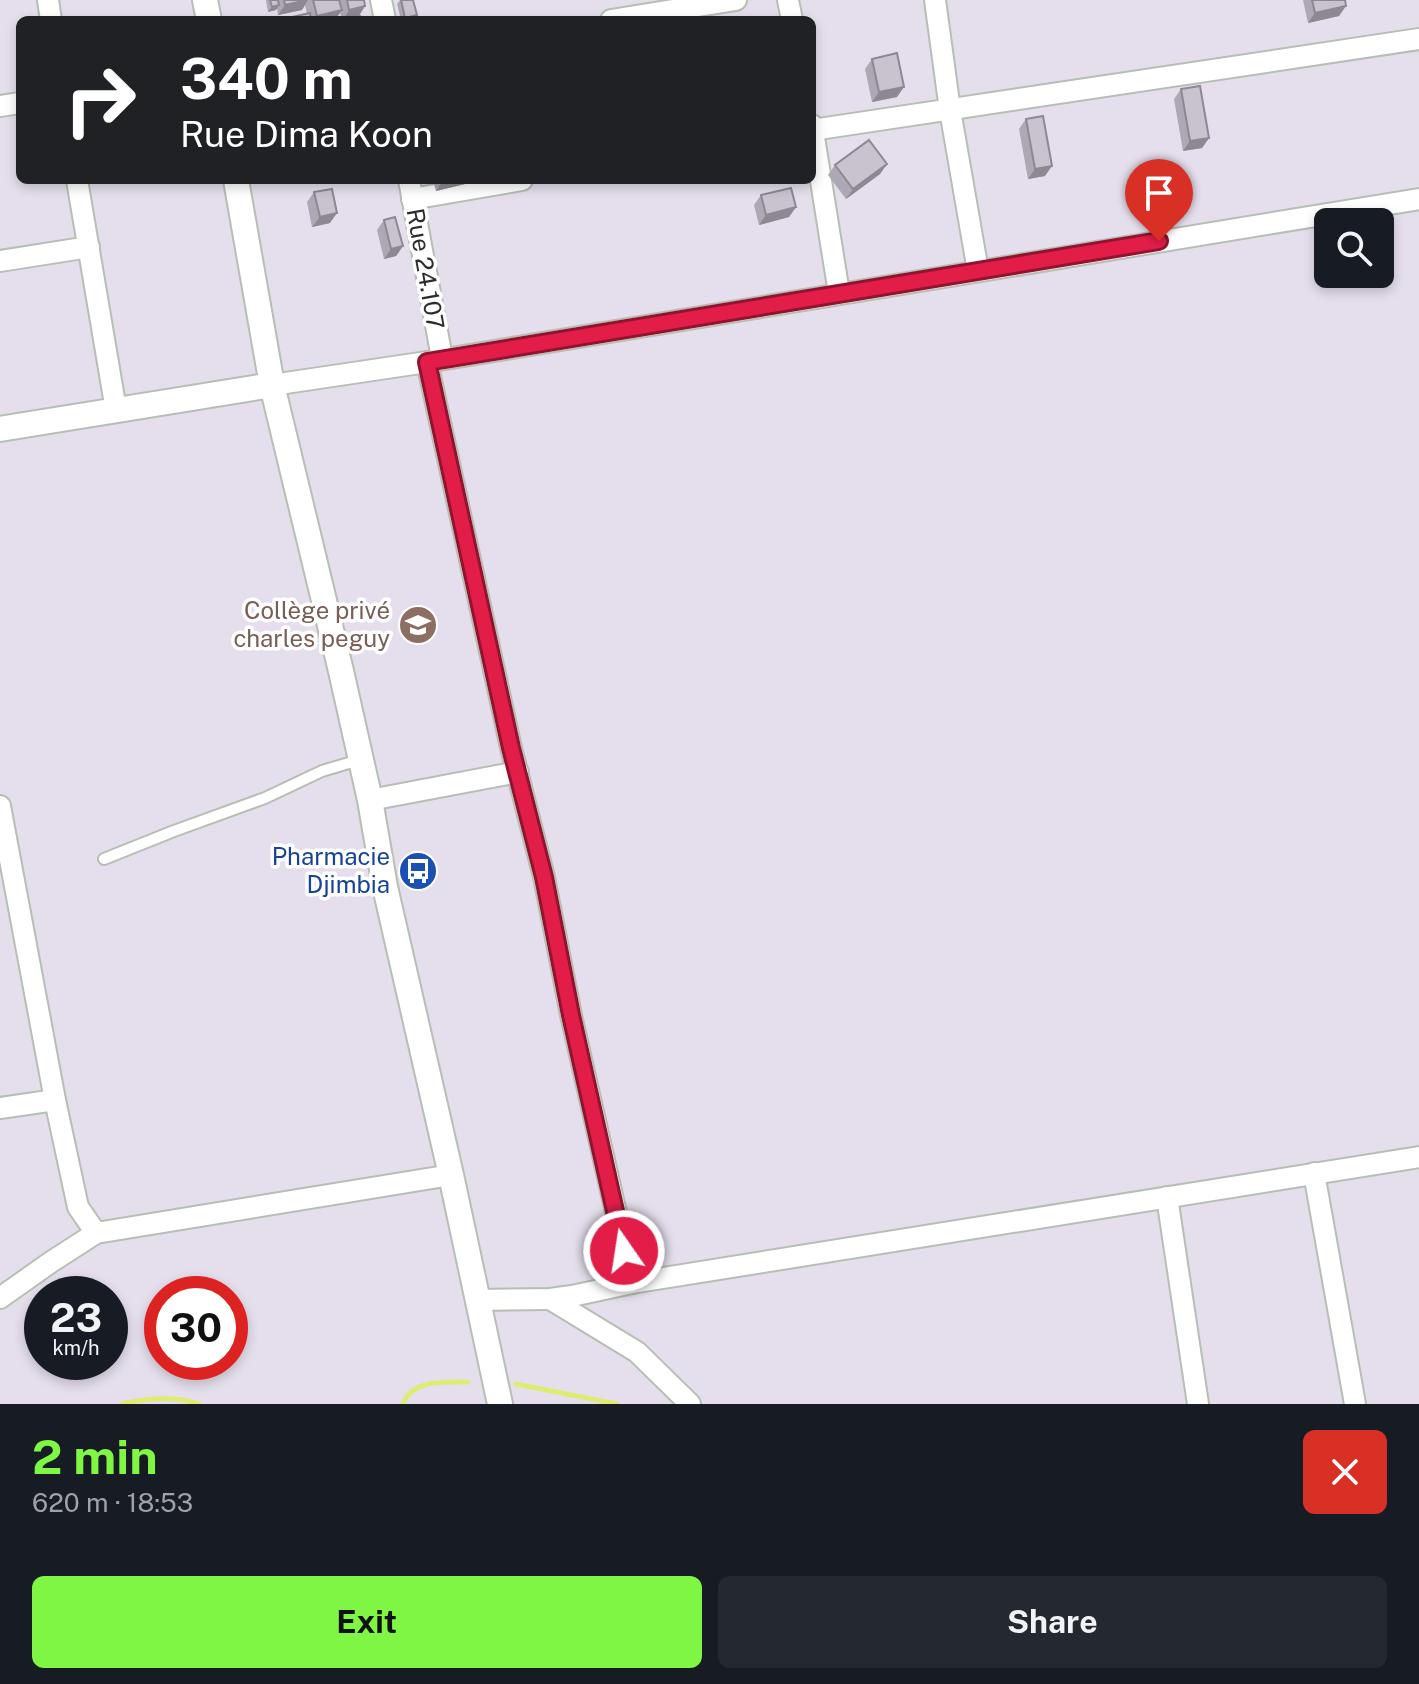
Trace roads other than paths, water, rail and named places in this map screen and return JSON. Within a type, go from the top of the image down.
[{"type":"street","points":[[636,16],[736,0]]},
{"type":"street","points":[[935,0],[950,110],[978,271]]},
{"type":"street","points":[[816,127],[1419,39]]},
{"type":"street","points":[[816,152],[839,293]]},
{"type":"street","points":[[78,184],[116,410]]},
{"type":"street","points":[[237,184],[272,385],[370,800],[385,887],[500,1404]]},
{"type":"street","points":[[411,189],[473,184]]},
{"type":"street","name":"Rue 24.107","points":[[411,189],[434,360],[511,748],[544,877],[571,1015],[632,1283]]},
{"type":"street","points":[[0,429],[1419,199]]},
{"type":"street","points":[[0,261],[89,247]]},
{"type":"street","points":[[370,800],[518,772]]},
{"type":"street","points":[[0,806],[78,1207],[96,1233]]},
{"type":"street","points":[[0,1108],[55,1100]]},
{"type":"street","points":[[478,1300],[572,1296],[632,1283],[1419,1157]]},
{"type":"street","points":[[1314,1173],[1355,1404]]},
{"type":"street","points":[[0,1298],[96,1233],[451,1175]]},
{"type":"street","points":[[1167,1197],[1198,1404]]},
{"type":"street","points":[[550,1299],[637,1352],[690,1404]]},
{"type":"lane","points":[[104,859],[265,798],[322,771],[361,760]]},
{"type":"waterway","points":[[403,1404],[407,1396],[421,1386],[468,1382]]},
{"type":"waterway","points":[[516,1384],[617,1404]]},
{"type":"waterway","points":[[122,1404],[160,1399],[199,1404]]},
{"type":"place","name":"Collège privé charles peguy","points":[[418,625]]},
{"type":"place","name":"Pharmacie Djimbia","points":[[418,871]]}]
